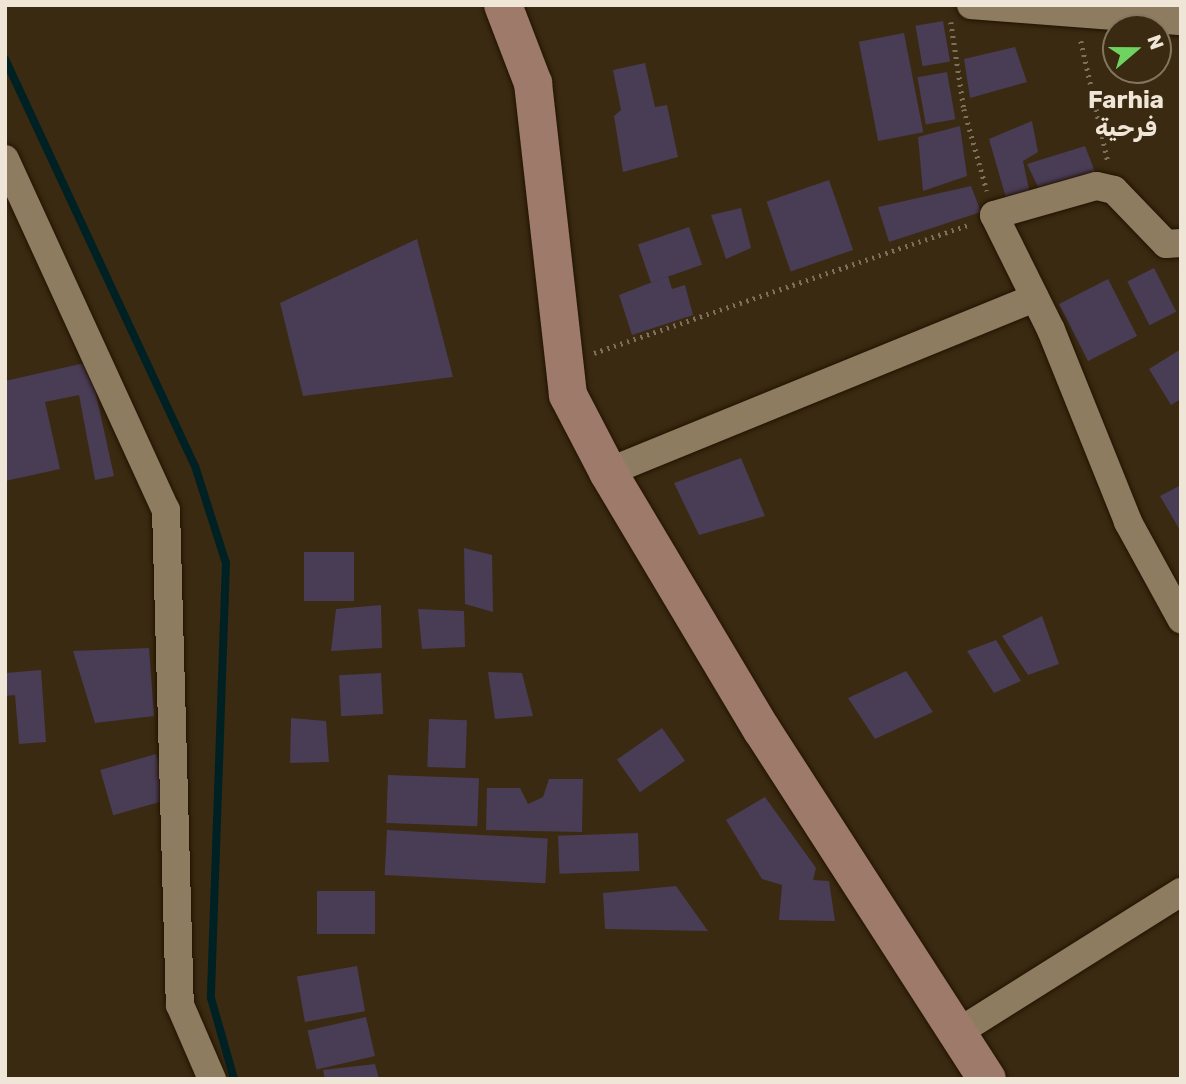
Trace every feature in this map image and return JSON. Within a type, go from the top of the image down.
[{"type":"street","points":[[503,5],[533,83],[568,395],[608,472],[762,730],[987,1079]]},
{"type":"street","points":[[961,12],[1074,14],[1181,21]]},
{"type":"street","points":[[5,159],[166,510],[180,1005],[212,1079]]},
{"type":"street","points":[[1181,243],[1166,244],[1153,235],[1114,190],[1096,186],[994,215],[1035,299],[1128,522],[1181,619]]},
{"type":"street","points":[[608,472],[1035,299]]},
{"type":"street","points":[[957,1032],[1181,892]]},
{"type":"path","points":[[564,363],[994,215],[964,109],[961,12]]},
{"type":"path","points":[[1074,14],[1114,190]]},
{"type":"building","points":[[943,21],[950,61],[923,66],[915,26]]},
{"type":"building","points":[[904,33],[923,132],[878,141],[859,42]]},
{"type":"building","points":[[1015,47],[1027,82],[970,98],[964,59]]},
{"type":"building","points":[[645,63],[655,107],[667,105],[678,157],[623,172],[614,116],[621,110],[613,70]]},
{"type":"building","points":[[947,72],[955,119],[926,124],[917,77]]},
{"type":"building","points":[[1032,121],[1038,152],[1023,161],[1030,194],[1008,205],[989,139]]},
{"type":"building","points":[[960,126],[967,176],[923,191],[918,137]]},
{"type":"building","points":[[1085,146],[1097,177],[1041,193],[1027,164]]},
{"type":"building","points":[[829,180],[853,250],[791,271],[767,201]]},
{"type":"building","points":[[971,186],[981,212],[889,242],[878,207]]},
{"type":"building","points":[[741,208],[751,248],[726,259],[711,215]]},
{"type":"building","points":[[689,227],[702,265],[651,282],[638,245]]},
{"type":"building","points":[[417,239],[453,377],[303,396],[280,303]]},
{"type":"building","points":[[1154,268],[1176,312],[1150,325],[1127,282]]},
{"type":"building","points":[[668,276],[672,289],[685,285],[693,315],[632,335],[619,295]]},
{"type":"building","points":[[1108,279],[1137,336],[1088,361],[1059,304]]},
{"type":"building","points":[[1181,349],[1181,399],[1171,405],[1149,369]]},
{"type":"building","points":[[89,362],[114,476],[95,480],[79,395],[45,402],[60,469],[5,481],[5,381]]},
{"type":"building","points":[[741,458],[765,516],[699,535],[674,483]]},
{"type":"building","points":[[1181,485],[1181,532],[1160,496]]},
{"type":"building","points":[[464,548],[492,555],[493,612],[465,604]]},
{"type":"building","points":[[304,552],[354,552],[354,601],[304,601]]},
{"type":"building","points":[[381,605],[382,648],[331,651],[336,609]]},
{"type":"building","points":[[418,609],[464,611],[465,647],[422,649]]},
{"type":"building","points":[[1042,616],[1059,664],[1028,675],[1002,636]]},
{"type":"building","points":[[996,640],[1021,681],[994,693],[967,651]]},
{"type":"building","points":[[149,648],[154,716],[95,723],[73,651]]},
{"type":"building","points":[[41,670],[46,742],[19,744],[15,695],[5,696],[5,673]]},
{"type":"building","points":[[906,671],[933,712],[875,739],[848,698]]},
{"type":"building","points":[[488,672],[522,673],[533,716],[495,719]]},
{"type":"building","points":[[381,673],[383,714],[341,716],[339,675]]},
{"type":"building","points":[[291,718],[326,721],[329,762],[290,763]]},
{"type":"building","points":[[429,719],[467,720],[465,768],[427,767]]},
{"type":"building","points":[[662,728],[685,761],[640,792],[617,760]]},
{"type":"building","points":[[156,754],[169,799],[113,815],[100,770]]},
{"type":"building","points":[[388,775],[479,778],[477,826],[386,823]]},
{"type":"building","points":[[549,779],[583,779],[582,832],[486,830],[487,788],[520,788],[528,804],[543,797]]},
{"type":"building","points":[[765,797],[816,868],[813,880],[829,881],[835,921],[779,920],[782,885],[762,879],[726,820]]},
{"type":"building","points":[[387,830],[548,838],[545,883],[385,875]]},
{"type":"building","points":[[638,833],[639,871],[559,874],[558,836]]},
{"type":"building","points":[[676,886],[708,931],[605,929],[603,893]]},
{"type":"building","points":[[317,891],[375,891],[375,934],[317,934]]},
{"type":"building","points":[[357,966],[365,1011],[305,1022],[297,977]]},
{"type":"building","points":[[366,1017],[375,1056],[317,1069],[308,1030]]},
{"type":"building","points":[[375,1064],[379,1079],[325,1079],[323,1070]]},
{"type":"waterway","points":[[5,59],[195,466],[226,563],[211,998],[234,1079]]},
{"type":"district","name":"Farhia فرحية","points":[[1126,115]]}]
